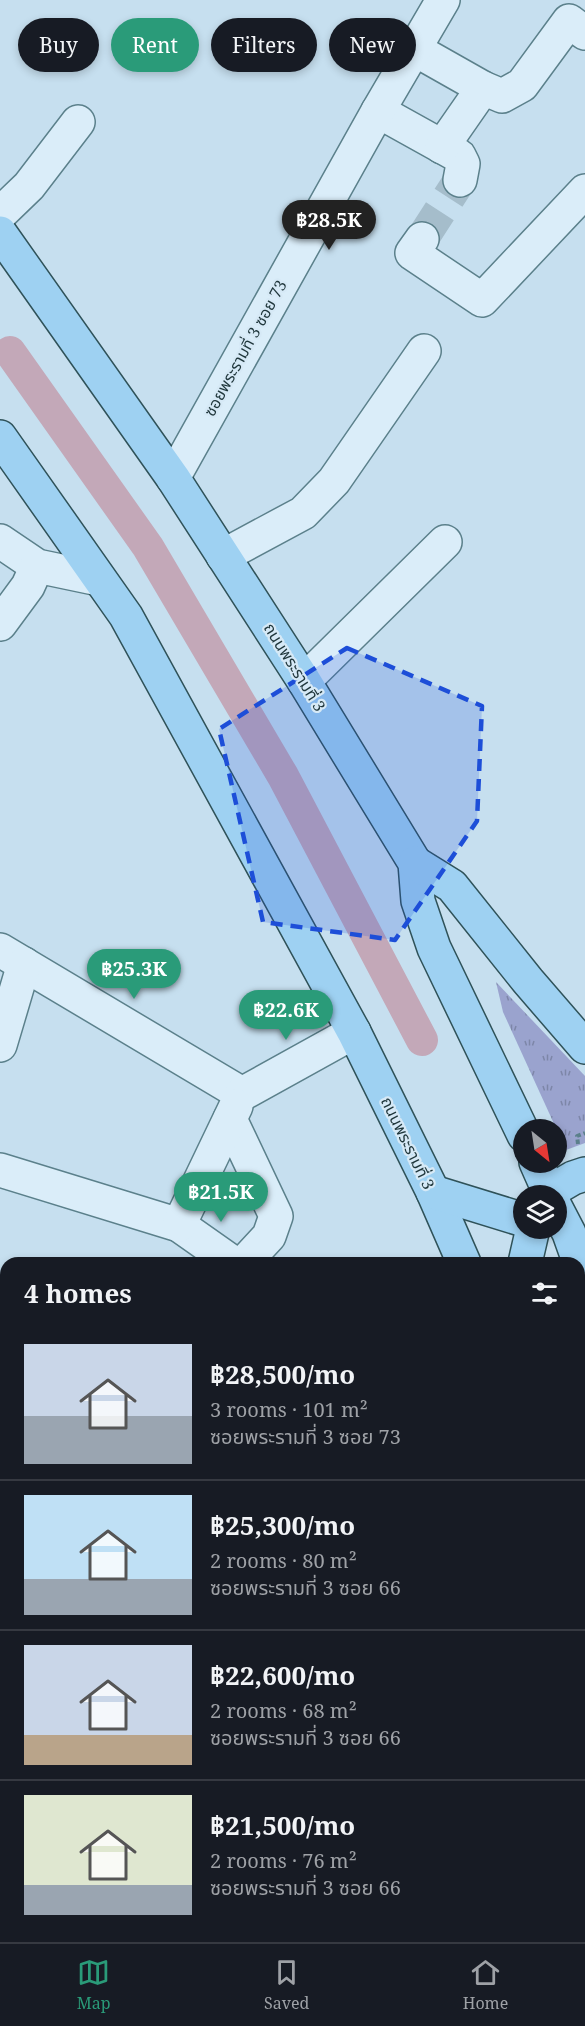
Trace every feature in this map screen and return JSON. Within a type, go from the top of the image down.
[{"type":"main road","name":"ถนนพระรามที่ 3","points":[[0,233],[173,478],[304,681],[415,863],[418,901],[434,948],[516,1119]]},
{"type":"main road","name":"ถนนพระรามที่ 3","points":[[0,437],[126,615],[354,1032],[461,1257]]},
{"type":"main road","points":[[415,863],[452,886],[528,981],[585,1047]]},
{"type":"main road","points":[[567,1188],[582,1160]]},
{"type":"main road","points":[[432,1192],[513,1217]]},
{"type":"main road","points":[[567,1233],[577,1257]]},
{"type":"main road","points":[[526,1257],[530,1239]]},
{"type":"street","name":"ซอยพระรามที่ 3 ซอย 73","points":[[416,46],[443,0]]},
{"type":"street","points":[[416,50],[501,96],[522,85],[569,21],[585,33]]},
{"type":"street","name":"ซอยพระรามที่ 3 ซอย 73","points":[[173,478],[401,72]]},
{"type":"street","points":[[442,147],[483,88]]},
{"type":"street","points":[[378,111],[461,158],[460,180]]},
{"type":"street","points":[[0,214],[29,186],[78,122]]},
{"type":"street","points":[[422,239],[412,253],[482,300],[585,191]]},
{"type":"street","points":[[223,556],[303,513],[334,481],[424,351]]},
{"type":"street","points":[[0,540],[37,566],[99,579]]},
{"type":"street","points":[[304,681],[445,542]]},
{"type":"street","points":[[0,624],[28,586],[37,566]]},
{"type":"street","points":[[0,1046],[12,957],[236,1106],[276,1215],[269,1236],[250,1257]]},
{"type":"street","points":[[178,1225],[236,1106],[354,1032]]},
{"type":"street","points":[[0,1170],[178,1225],[225,1257]]},
{"type":"path","points":[[582,1160],[577,1136],[585,1133]]},
{"type":"highlighted area","points":[[347,648],[482,706],[477,821],[395,940],[263,922],[219,729]]},
{"type":"green space","points":[[496,982],[585,1076],[585,1143],[567,1150],[567,1119],[552,1119],[503,1012]]},
{"type":"waterway","points":[[10,352],[148,547],[283,776],[422,1040]]},
{"type":"tunnel","points":[[422,239],[460,180]]}]
